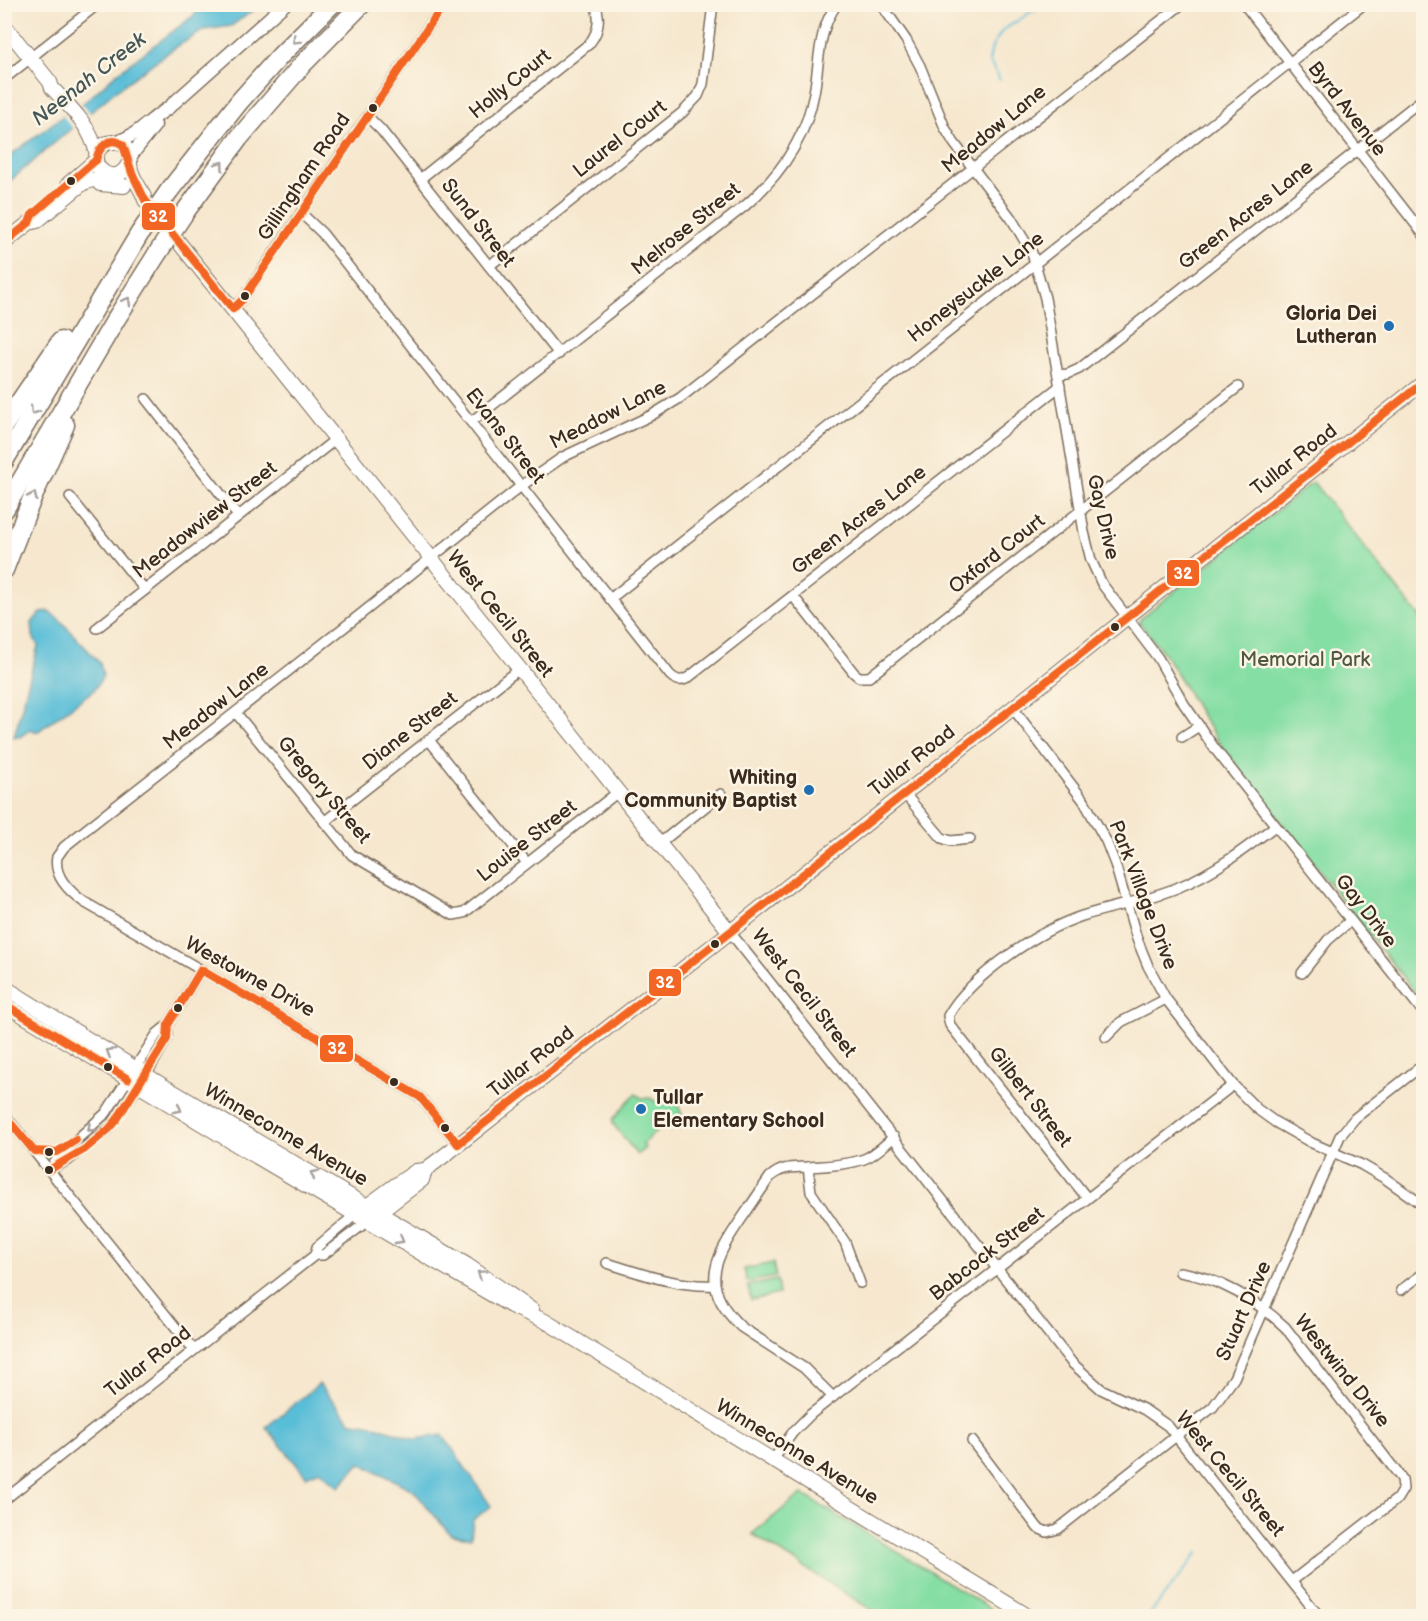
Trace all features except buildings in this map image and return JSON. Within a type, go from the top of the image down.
[{"type":"highway","points":[[4,461],[128,252],[169,191],[239,102],[280,56],[332,4]]},
{"type":"highway","points":[[4,510],[98,350],[185,212],[240,138],[302,65],[362,4]]},
{"type":"highway","points":[[4,425],[31,388],[110,264],[128,252]]},
{"type":"highway","points":[[4,570],[31,501],[66,423],[99,363],[98,350]]},
{"type":"main road","points":[[4,25],[83,123],[91,135],[93,160],[100,169],[111,175]]},
{"type":"main road","points":[[4,243],[83,183],[124,171],[130,159],[125,147],[83,123]]},
{"type":"main road","points":[[33,222],[32,215],[93,160],[102,146],[115,142]]},
{"type":"main road","name":"West Cecil Street","points":[[130,159],[131,171],[145,200],[730,932]]},
{"type":"main road","name":"West Cecil Street","points":[[111,175],[145,200]]},
{"type":"main road","points":[[33,222],[52,214],[94,185],[108,183],[124,186]]},
{"type":"main road","name":"Tullar Road","points":[[364,1213],[416,1171],[425,1170],[730,932],[1424,382]]},
{"type":"main road","name":"Winneconne Avenue","points":[[4,987],[137,1077]]},
{"type":"main road","name":"Winneconne Avenue","points":[[4,1004],[137,1077],[364,1213],[511,1306],[545,1321],[1028,1617]]},
{"type":"main road","name":"Tullar Road","points":[[380,1212],[422,1180],[425,1170]]},
{"type":"main road","name":"Winneconne Avenue","points":[[364,1213],[380,1212],[517,1298],[545,1321]]},
{"type":"street","points":[[4,79],[98,4]]},
{"type":"street","points":[[115,142],[130,137],[152,118],[167,109],[285,4]]},
{"type":"street","name":"Gillingham Road","points":[[233,309],[243,299],[444,4]]},
{"type":"street","name":"Holly Court","points":[[420,179],[589,44],[599,26],[595,4]]},
{"type":"street","name":"Laurel Court","points":[[489,266],[694,101],[703,84],[713,4]]},
{"type":"street","name":"Melrose Street","points":[[471,422],[746,205],[776,176],[792,153],[804,128],[814,93],[822,37],[827,20],[837,4]]},
{"type":"street","name":"Gay Drive","points":[[881,4],[906,40],[920,66],[945,128],[1021,232],[1036,263],[1045,298],[1080,510],[1088,547],[1097,573],[1109,595],[1158,658],[1199,726],[1424,1013]]},
{"type":"street","name":"Meadow Lane","points":[[56,862],[64,847],[521,486],[564,457],[652,415],[680,398],[1182,4]]},
{"type":"street","name":"Byrd Avenue","points":[[1244,4],[1424,235]]},
{"type":"street","name":"Honeysuckle Lane","points":[[610,599],[1364,4]]},
{"type":"street","name":"Green Acres Lane","points":[[1058,375],[1079,369],[1424,98]]},
{"type":"street","points":[[130,159],[167,109]]},
{"type":"street","name":"Sund Street","points":[[368,117],[381,130],[559,354]]},
{"type":"street","name":"Evans Street","points":[[301,213],[317,227],[670,675],[680,681]]},
{"type":"street","name":"Green Acres Lane","points":[[680,681],[689,677],[1060,386]]},
{"type":"street","name":"Oxford Court","points":[[793,596],[854,674],[866,678],[1238,387]]},
{"type":"street","points":[[146,399],[238,516]]},
{"type":"street","name":"Meadowview Street","points":[[98,628],[336,440]]},
{"type":"street","points":[[70,497],[145,590]]},
{"type":"street","name":"Diane Street","points":[[324,822],[519,669]]},
{"type":"street","name":"Park Village Drive","points":[[1012,707],[1084,801],[1106,841],[1144,957],[1166,999],[1233,1085],[1257,1109],[1275,1122],[1386,1179],[1424,1206]]},
{"type":"street","name":"Gregory Street","points":[[236,713],[346,849],[357,858],[456,915]]},
{"type":"street","points":[[1182,737],[1199,726]]},
{"type":"street","points":[[429,740],[527,863]]},
{"type":"street","name":"Louise Street","points":[[456,915],[464,913],[618,792]]},
{"type":"street","points":[[904,793],[942,838],[951,841],[970,839]]},
{"type":"street","points":[[659,844],[721,794]]},
{"type":"street","points":[[1126,903],[1178,888],[1203,875],[1233,857],[1275,825]]},
{"type":"street","name":"Westowne Drive","points":[[56,862],[61,879],[74,895],[141,937],[420,1097],[458,1144]]},
{"type":"street","name":"Gilbert Street","points":[[1087,1198],[953,1029],[948,1016],[960,1000],[985,975],[1026,944],[1080,917],[1126,903]]},
{"type":"street","points":[[1302,973],[1328,940],[1350,921]]},
{"type":"street","name":"West Cecil Street","points":[[730,932],[1061,1351],[1082,1374],[1113,1396],[1155,1416],[1168,1426],[1319,1617]]},
{"type":"street","points":[[49,1170],[64,1151],[106,1113],[167,1039],[168,1025],[201,970]]},
{"type":"street","points":[[1106,1037],[1121,1022],[1166,999]]},
{"type":"street","name":"Stuart Drive","points":[[972,1441],[1038,1528],[1047,1532],[1058,1529],[1213,1407],[1234,1378],[1340,1136],[1355,1118],[1424,1064]]},
{"type":"street","name":"Babcock Street","points":[[773,1461],[802,1422],[1233,1085]]},
{"type":"street","points":[[4,1114],[194,1350]]},
{"type":"street","points":[[833,1397],[804,1368],[741,1327],[723,1305],[715,1285],[716,1267],[723,1247],[770,1177],[783,1168],[865,1159],[894,1137]]},
{"type":"street","points":[[808,1167],[811,1192],[845,1242],[860,1283]]},
{"type":"street","name":"Tullar Road","points":[[315,1255],[323,1255],[364,1213]]},
{"type":"street","name":"Tullar Road","points":[[4,1500],[315,1255],[317,1247],[364,1213]]},
{"type":"street","points":[[607,1263],[674,1283],[715,1285]]},
{"type":"street","points":[[1180,1272],[1206,1277],[1265,1309]]},
{"type":"street","points":[[1401,1290],[1424,1273]]},
{"type":"street","name":"Westwind Drive","points":[[1265,1309],[1285,1327],[1399,1472],[1403,1484],[1396,1500],[1292,1581]]},
{"type":"green space","name":"Memorial Park","points":[[1313,482],[1423,621],[1423,1003],[1220,744],[1166,656],[1139,622],[1142,617]]},
{"type":"green space","points":[[636,1094],[657,1102],[669,1099],[678,1105],[683,1117],[665,1123],[643,1144],[645,1148],[637,1155],[613,1124],[613,1119]]},
{"type":"green space","points":[[773,1263],[776,1277],[747,1282],[744,1269]]},
{"type":"green space","points":[[777,1280],[779,1294],[751,1300],[748,1286]]},
{"type":"green space","points":[[802,1494],[1003,1616],[881,1616],[752,1534]]},
{"type":"water","points":[[217,5],[261,5],[231,26],[204,30],[176,47],[118,89],[5,185],[4,160],[86,101],[116,74],[193,16],[200,8]]},
{"type":"water","points":[[47,611],[58,618],[100,663],[103,676],[94,690],[37,732],[31,729],[20,737],[14,737],[38,646],[33,636],[32,623],[39,614]]},
{"type":"water","points":[[319,1384],[351,1422],[369,1424],[415,1439],[443,1435],[491,1506],[473,1520],[471,1538],[451,1535],[413,1490],[360,1463],[339,1487],[320,1470],[306,1476],[266,1427]]},
{"type":"pier","points":[[80,102],[92,115],[74,130],[63,116]]},
{"type":"waterway","points":[[1000,80],[989,61],[992,47],[1002,31],[1043,4]]},
{"type":"waterway","points":[[1148,1616],[1199,1552]]},
{"type":"transit line","name":"32","points":[[233,309],[243,299],[444,4]]},
{"type":"transit line","name":"32","points":[[96,160],[102,147],[106,144],[114,141],[123,145],[132,173],[145,200],[233,309]]},
{"type":"transit line","name":"32","points":[[4,243],[29,223],[32,215],[96,160]]},
{"type":"transit line","name":"32","points":[[458,1144],[730,932],[1424,382]]},
{"type":"transit line","name":"32","points":[[201,970],[420,1097],[458,1144]]},
{"type":"transit line","name":"32","points":[[49,1170],[85,1149],[116,1121],[167,1039],[168,1025],[201,970]]},
{"type":"transit line","name":"32","points":[[4,1004],[128,1079]]},
{"type":"transit line","name":"32","points":[[4,1115],[34,1151],[57,1152],[76,1140]]},
{"type":"place","name":"Gloria Dei Lutheran","points":[[1389,326]]},
{"type":"place","name":"Whiting Community Baptist","points":[[809,790]]},
{"type":"place","name":"Tullar Elementary School","points":[[641,1109]]},
{"type":"water label","name":"Neenah Creek","points":[[89,79]]}]
